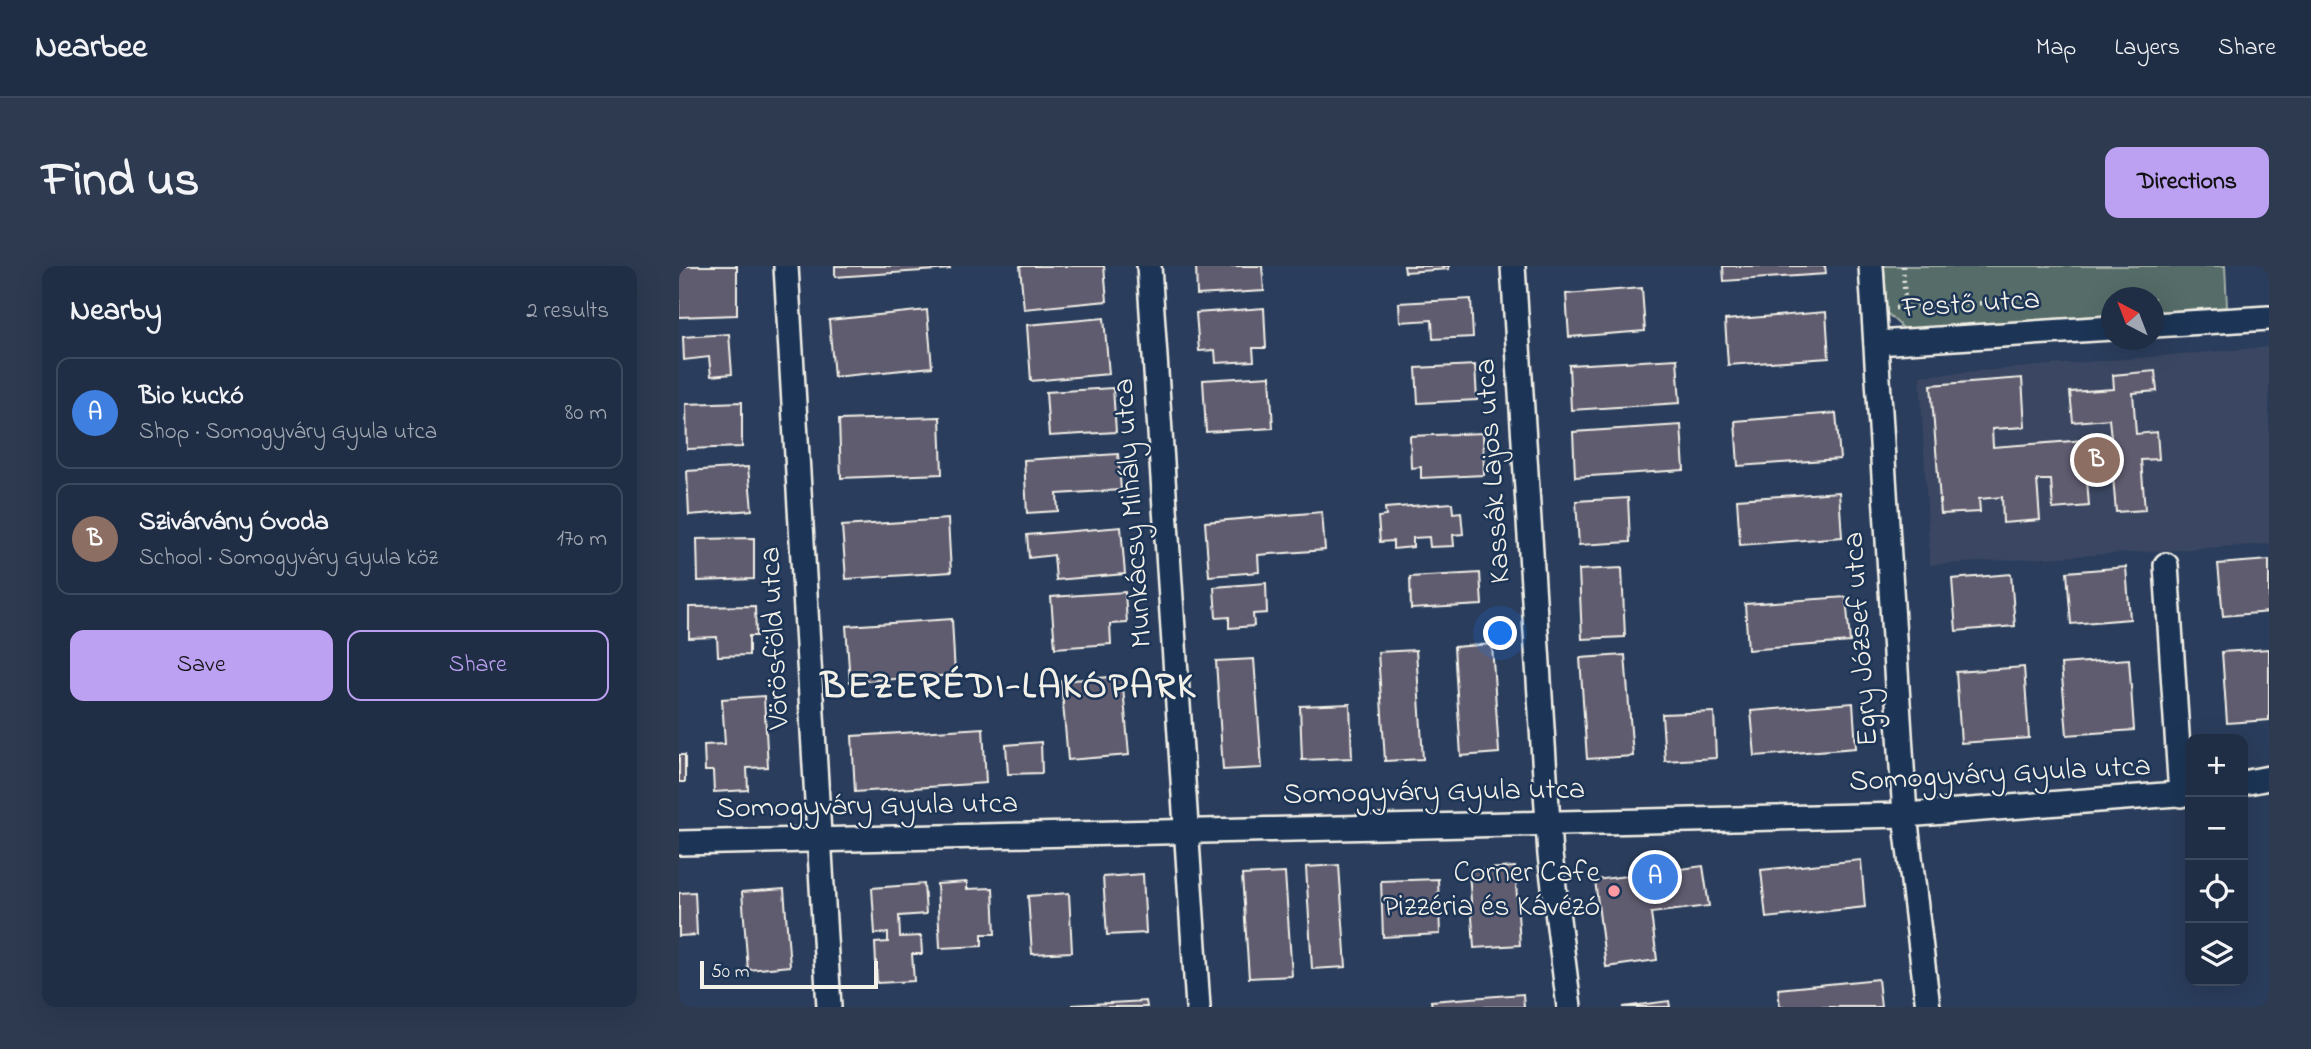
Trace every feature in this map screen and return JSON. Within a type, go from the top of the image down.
[{"type":"street","name":"Vörösföld utca","points":[[786,266],[829,1007]]},
{"type":"street","name":"Munkácsy Mihály utca","points":[[1149,266],[1198,1007]]},
{"type":"street","name":"Kassák Lajos utca","points":[[1513,266],[1550,855],[1569,1007]]},
{"type":"street","name":"Egry József utca","points":[[1871,266],[1905,815],[1928,1007]]},
{"type":"street","points":[[2164,324],[2269,318]]},
{"type":"street","name":"Festő utca","points":[[1876,343],[2101,329]]},
{"type":"street","points":[[2167,565],[2185,782]]},
{"type":"street","points":[[2248,782],[2269,778]]},
{"type":"street","name":"Somogyváry Gyula utca","points":[[679,843],[1548,821],[1905,815],[2185,794]]},
{"type":"path","points":[[1903,266],[1907,341]]},
{"type":"path","points":[[1874,309],[1985,303]]},
{"type":"shaded area","points":[[2269,347],[2269,544],[1930,565],[1920,376]]},
{"type":"green space","points":[[1884,266],[2225,266],[2227,307],[2164,311],[2164,287],[2101,287],[2101,316],[1904,329],[1887,313]]},
{"type":"building","points":[[679,266],[737,266],[737,315],[679,317]]},
{"type":"building","points":[[835,266],[949,266],[950,269],[835,277]]},
{"type":"building","points":[[1020,266],[1104,266],[1107,301],[1024,309]]},
{"type":"building","points":[[1196,266],[1262,266],[1264,291],[1197,295]]},
{"type":"building","points":[[1404,266],[1449,266],[1449,269],[1405,272]]},
{"type":"building","points":[[1723,266],[1825,266],[1826,274],[1724,281]]},
{"type":"building","points":[[1642,288],[1645,331],[1569,337],[1566,294]]},
{"type":"building","points":[[1471,299],[1473,337],[1433,339],[1432,320],[1400,322],[1399,303]]},
{"type":"building","points":[[1264,308],[1266,348],[1253,348],[1254,361],[1216,363],[1215,350],[1199,351],[1196,313]]},
{"type":"building","points":[[927,310],[932,367],[834,377],[829,320]]},
{"type":"building","points":[[1826,312],[1829,358],[1728,365],[1725,320]]},
{"type":"building","points":[[1104,318],[1109,374],[1031,381],[1027,325]]},
{"type":"building","points":[[729,334],[732,374],[711,376],[709,357],[684,360],[683,337]]},
{"type":"building","points":[[1677,359],[1680,403],[1571,410],[1569,365]]},
{"type":"building","points":[[1475,365],[1477,400],[1418,403],[1416,368]]},
{"type":"building","points":[[2155,371],[2157,391],[2133,393],[2136,434],[2157,432],[2159,459],[2141,460],[2145,510],[2116,512],[2113,477],[2087,479],[2089,506],[2053,509],[2051,480],[2037,480],[2040,520],[2003,523],[2002,497],[1979,499],[1980,512],[1941,514],[1931,385],[2022,378],[2025,427],[1992,429],[1993,447],[2111,438],[2109,419],[2073,422],[2070,392],[2114,389],[2113,375]]},
{"type":"building","points":[[1270,376],[1273,428],[1206,432],[1203,380]]},
{"type":"building","points":[[1113,388],[1116,432],[1049,436],[1046,392]]},
{"type":"building","points":[[742,402],[742,447],[687,449],[686,404]]},
{"type":"building","points":[[1836,413],[1840,459],[1738,466],[1735,421]]},
{"type":"building","points":[[940,417],[942,474],[841,478],[839,420]]},
{"type":"building","points":[[1681,425],[1684,470],[1575,477],[1573,432]]},
{"type":"building","points":[[1483,433],[1484,475],[1421,478],[1421,467],[1411,468],[1410,436]]},
{"type":"building","points":[[1118,454],[1121,490],[1057,494],[1058,511],[1027,513],[1024,460]]},
{"type":"building","points":[[748,467],[752,510],[689,515],[687,471]]},
{"type":"building","points":[[1839,492],[1842,537],[1740,545],[1737,499]]},
{"type":"building","points":[[1628,498],[1630,542],[1579,545],[1576,501]]},
{"type":"building","points":[[1452,503],[1453,513],[1461,512],[1463,534],[1453,535],[1454,546],[1430,547],[1429,537],[1413,538],[1413,547],[1393,549],[1393,541],[1380,542],[1378,517],[1386,516],[1385,508]]},
{"type":"building","points":[[1322,512],[1325,550],[1258,555],[1259,572],[1209,576],[1205,522]]},
{"type":"building","points":[[948,519],[951,572],[846,579],[842,526]]},
{"type":"building","points":[[1121,527],[1125,574],[1056,580],[1054,555],[1029,558],[1027,535]]},
{"type":"building","points":[[754,538],[754,579],[698,581],[697,539]]},
{"type":"building","points":[[2269,560],[2269,612],[2223,616],[2218,564]]},
{"type":"building","points":[[2126,567],[2130,619],[2071,624],[2067,572]]},
{"type":"building","points":[[1622,568],[1625,637],[1582,639],[1579,570]]},
{"type":"building","points":[[1480,573],[1482,605],[1411,609],[1410,577]]},
{"type":"building","points":[[2011,574],[2015,626],[1956,631],[1952,579]]},
{"type":"building","points":[[1266,583],[1267,613],[1253,614],[1254,626],[1229,628],[1229,617],[1216,618],[1214,587]]},
{"type":"building","points":[[1125,592],[1127,623],[1110,624],[1111,644],[1055,648],[1051,597]]},
{"type":"building","points":[[1846,597],[1850,642],[1748,650],[1745,604]]},
{"type":"building","points":[[755,606],[756,636],[749,636],[749,655],[718,656],[717,637],[689,638],[689,607]]},
{"type":"building","points":[[952,619],[955,675],[850,682],[846,626]]},
{"type":"building","points":[[1492,644],[1499,753],[1461,756],[1454,647]]},
{"type":"building","points":[[2269,649],[2269,720],[2227,723],[2222,652]]},
{"type":"building","points":[[1416,650],[1423,759],[1385,761],[1378,652]]},
{"type":"building","points":[[1625,655],[1633,756],[1587,759],[1580,658]]},
{"type":"building","points":[[1254,659],[1262,768],[1223,770],[1216,661]]},
{"type":"building","points":[[2129,659],[2134,730],[2067,735],[2061,664]]},
{"type":"building","points":[[2024,667],[2029,738],[1961,743],[1956,672]]},
{"type":"building","points":[[1122,676],[1129,755],[1068,760],[1061,681]]},
{"type":"building","points":[[764,696],[768,767],[747,768],[748,790],[714,792],[713,771],[705,771],[704,745],[725,744],[722,699]]},
{"type":"building","points":[[1853,703],[1856,748],[1755,756],[1751,711]]},
{"type":"building","points":[[1350,704],[1352,758],[1302,760],[1300,706]]},
{"type":"building","points":[[1714,712],[1716,758],[1665,761],[1662,714]]},
{"type":"building","points":[[983,728],[986,783],[855,792],[852,736]]},
{"type":"building","points":[[1041,742],[1042,773],[1008,774],[1006,745]]},
{"type":"building","points":[[679,755],[685,755],[685,782],[679,782]]},
{"type":"building","points":[[1861,860],[1865,907],[1766,918],[1761,870]]},
{"type":"building","points":[[1339,865],[1346,967],[1312,969],[1306,867]]},
{"type":"building","points":[[1703,866],[1709,906],[1651,913],[1657,960],[1606,967],[1595,880]]},
{"type":"building","points":[[1515,867],[1520,945],[1474,948],[1469,870]]},
{"type":"building","points":[[1285,873],[1292,976],[1249,978],[1242,875]]},
{"type":"building","points":[[1143,874],[1146,933],[1107,935],[1103,877]]},
{"type":"building","points":[[1438,879],[1440,934],[1383,937],[1381,881]]},
{"type":"building","points":[[967,882],[967,889],[993,888],[995,934],[982,934],[982,946],[940,948],[937,884]]},
{"type":"building","points":[[924,884],[926,914],[899,916],[900,937],[921,936],[922,954],[912,954],[914,981],[877,983],[875,943],[888,942],[888,933],[875,934],[872,888]]},
{"type":"building","points":[[784,889],[790,966],[748,970],[742,892]]},
{"type":"building","points":[[695,892],[697,935],[679,936],[679,893]]},
{"type":"building","points":[[1069,893],[1072,952],[1032,954],[1028,896]]},
{"type":"building","points":[[1878,979],[1881,1007],[1780,1007],[1778,989]]},
{"type":"building","points":[[1523,994],[1524,1007],[1432,1007],[1431,1001]]},
{"type":"building","points":[[1146,1001],[1147,1007],[1073,1007],[1073,1005]]},
{"type":"building","points":[[1669,1001],[1670,1007],[1623,1007]]},
{"type":"place","name":"Szivárvány Óvoda","points":[[2097,460]]},
{"type":"place","name":"Bio kuckó","points":[[1655,877]]},
{"type":"place","name":"Corner Cafe Pizzéria és Kávézó","points":[[1614,891]]},
{"type":"district","name":"BEZERÉDI-LAKÓPARK","points":[[1009,688]]}]
